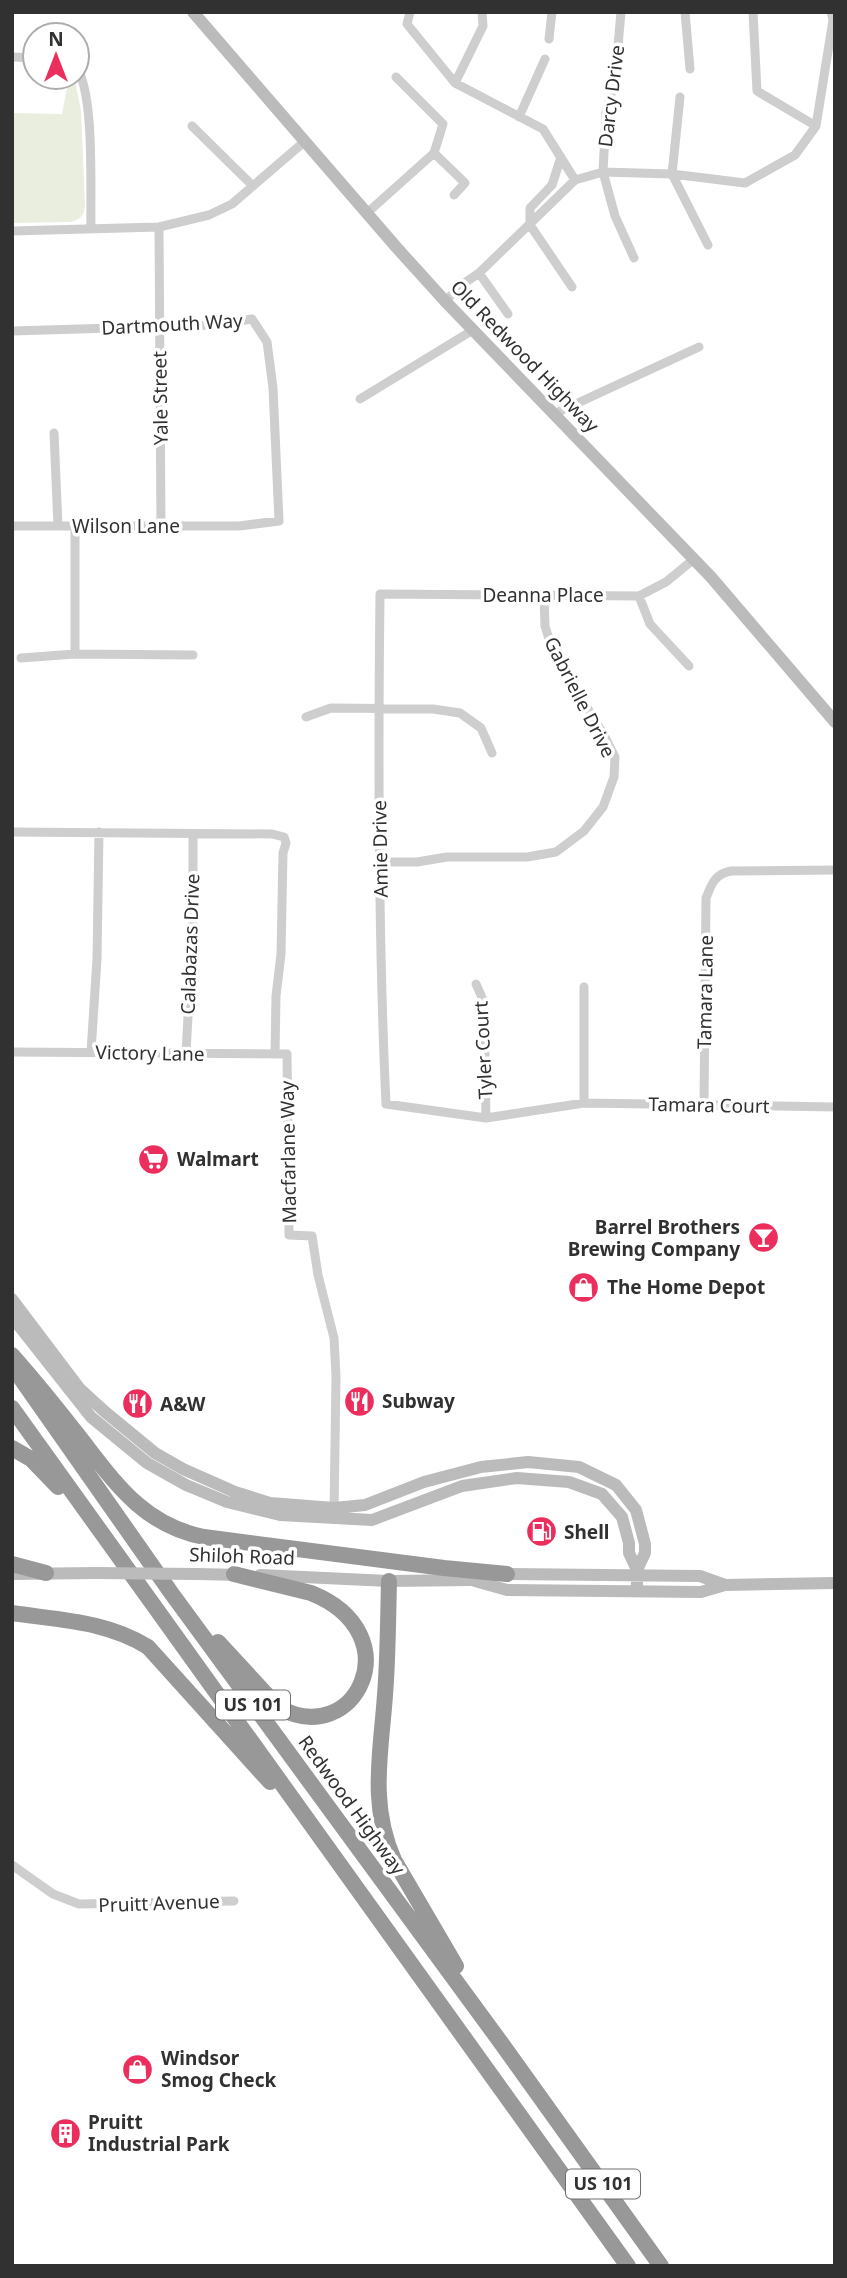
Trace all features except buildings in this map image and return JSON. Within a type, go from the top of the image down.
[{"type":"highway","points":[[12,1355],[122,1491],[142,1509],[175,1529],[218,1538],[507,1574]]},
{"type":"highway","name":"Redwood Highway","points":[[12,1366],[172,1594],[662,2266]]},
{"type":"highway","name":"US 101","points":[[12,1408],[628,2266]]},
{"type":"highway","points":[[12,1448],[38,1465],[111,1547]]},
{"type":"highway","points":[[12,1564],[46,1573]]},
{"type":"highway","points":[[172,1594],[278,1707],[302,1717],[315,1717],[326,1715],[345,1705],[360,1686],[366,1664],[363,1639],[348,1617],[332,1603],[311,1593],[234,1574]]},
{"type":"highway","points":[[389,1581],[385,1694],[377,1785],[382,1823],[394,1860],[499,2040]]},
{"type":"highway","points":[[12,1613],[91,1624],[129,1635],[148,1647],[323,1840]]},
{"type":"main road","name":"Old Redwood Highway","points":[[193,12],[445,301],[694,559],[751,621],[835,722]]},
{"type":"main road","points":[[12,1299],[80,1389],[155,1452],[183,1469],[246,1496],[270,1503],[372,1520],[462,1486],[517,1478],[569,1482],[602,1494],[622,1517],[629,1553],[637,1573]]},
{"type":"main road","points":[[12,1317],[91,1417],[148,1463],[186,1485],[227,1502],[280,1515],[334,1514],[424,1482],[481,1467],[528,1462],[579,1467],[615,1485],[636,1510],[645,1544],[645,1553],[637,1573],[637,1591]]},
{"type":"main road","points":[[421,1500],[430,1487],[468,1477],[481,1467]]},
{"type":"main road","name":"Shiloh Road","points":[[12,1574],[234,1574],[389,1581],[471,1580],[507,1574],[637,1573],[700,1576],[724,1585]]},
{"type":"main road","name":"Shiloh Road","points":[[471,1580],[507,1590],[701,1592],[724,1585],[835,1583]]},
{"type":"street","points":[[410,12],[407,24],[455,83],[543,129],[575,180]]},
{"type":"street","points":[[455,83],[483,26],[482,12]]},
{"type":"street","points":[[549,39],[552,12]]},
{"type":"street","name":"Darcy Drive","points":[[621,12],[615,79],[606,113],[603,172],[615,216],[634,258]]},
{"type":"street","points":[[685,12],[690,69]]},
{"type":"street","points":[[753,12],[757,91],[816,126]]},
{"type":"street","points":[[445,301],[479,273],[575,180],[603,172],[672,174],[745,183],[795,155],[816,126],[833,20],[831,12]]},
{"type":"street","points":[[519,117],[545,59]]},
{"type":"street","points":[[367,213],[434,153],[443,124],[396,77]]},
{"type":"street","points":[[84,91],[88,113],[92,229]]},
{"type":"street","points":[[680,97],[672,174],[708,245]]},
{"type":"street","points":[[192,126],[253,186]]},
{"type":"street","points":[[12,231],[159,227],[209,215],[232,204],[304,142]]},
{"type":"street","points":[[434,153],[465,183],[454,195]]},
{"type":"street","points":[[561,157],[552,185],[530,208],[530,225],[572,287]]},
{"type":"street","name":"Yale Street","points":[[159,227],[161,526]]},
{"type":"street","points":[[479,273],[508,314]]},
{"type":"street","name":"Dartmouth Way","points":[[12,331],[213,326],[252,319],[267,342],[273,388],[279,521],[239,526]]},
{"type":"street","points":[[360,399],[473,330]]},
{"type":"street","points":[[554,414],[699,346]]},
{"type":"street","points":[[54,433],[58,526]]},
{"type":"street","name":"Wilson Lane","points":[[12,526],[239,526]]},
{"type":"street","points":[[75,526],[75,654]]},
{"type":"street","name":"Deanna Place","points":[[380,593],[639,596],[666,582],[694,559]]},
{"type":"street","name":"Amie Drive","points":[[380,593],[381,995],[386,1104]]},
{"type":"street","name":"Gabrielle Drive","points":[[380,862],[417,862],[447,857],[527,857],[556,852],[584,831],[603,807],[614,777],[615,757],[553,652],[545,626],[544,595]]},
{"type":"street","points":[[639,596],[650,624],[689,666]]},
{"type":"street","points":[[21,659],[75,654],[193,655]]},
{"type":"street","points":[[306,718],[331,708],[433,709],[460,713],[481,728],[492,753]]},
{"type":"street","points":[[12,832],[272,834],[284,837],[286,843],[282,853],[281,954],[276,996],[275,1054]]},
{"type":"street","points":[[91,1052],[97,960],[99,832]]},
{"type":"street","name":"Calabazas Drive","points":[[186,1054],[193,924],[193,834]]},
{"type":"street","name":"Tamara Lane","points":[[704,1105],[706,898],[713,880],[722,873],[732,871],[835,870]]},
{"type":"street","name":"Tyler Court","points":[[476,984],[484,1002],[485,1118]]},
{"type":"street","points":[[584,987],[584,1103]]},
{"type":"street","name":"Victory Lane","points":[[12,1052],[287,1054]]},
{"type":"street","name":"Macfarlane Way","points":[[287,1054],[289,1235],[312,1236],[318,1275],[334,1338],[334,1514]]},
{"type":"street","name":"Tamara Court","points":[[386,1104],[485,1118],[584,1103],[835,1107]]},
{"type":"street","name":"Pruitt Avenue","points":[[12,1864],[53,1894],[79,1904],[234,1900]]},
{"type":"green space","points":[[66,91],[77,91],[81,110],[84,212],[78,219],[70,222],[12,223],[12,113],[62,114]]},
{"type":"place","name":"Walmart","points":[[154,1159]]},
{"type":"place","name":"Barrel Brothers Brewing Company","points":[[763,1238]]},
{"type":"place","name":"The Home Depot","points":[[584,1287]]},
{"type":"place","name":"Subway","points":[[359,1401]]},
{"type":"place","name":"A&W","points":[[137,1404]]},
{"type":"place","name":"Shell","points":[[541,1532]]},
{"type":"place","name":"Windsor Smog Check","points":[[138,2069]]},
{"type":"place","name":"Pruitt Industrial Park","points":[[65,2133]]}]
